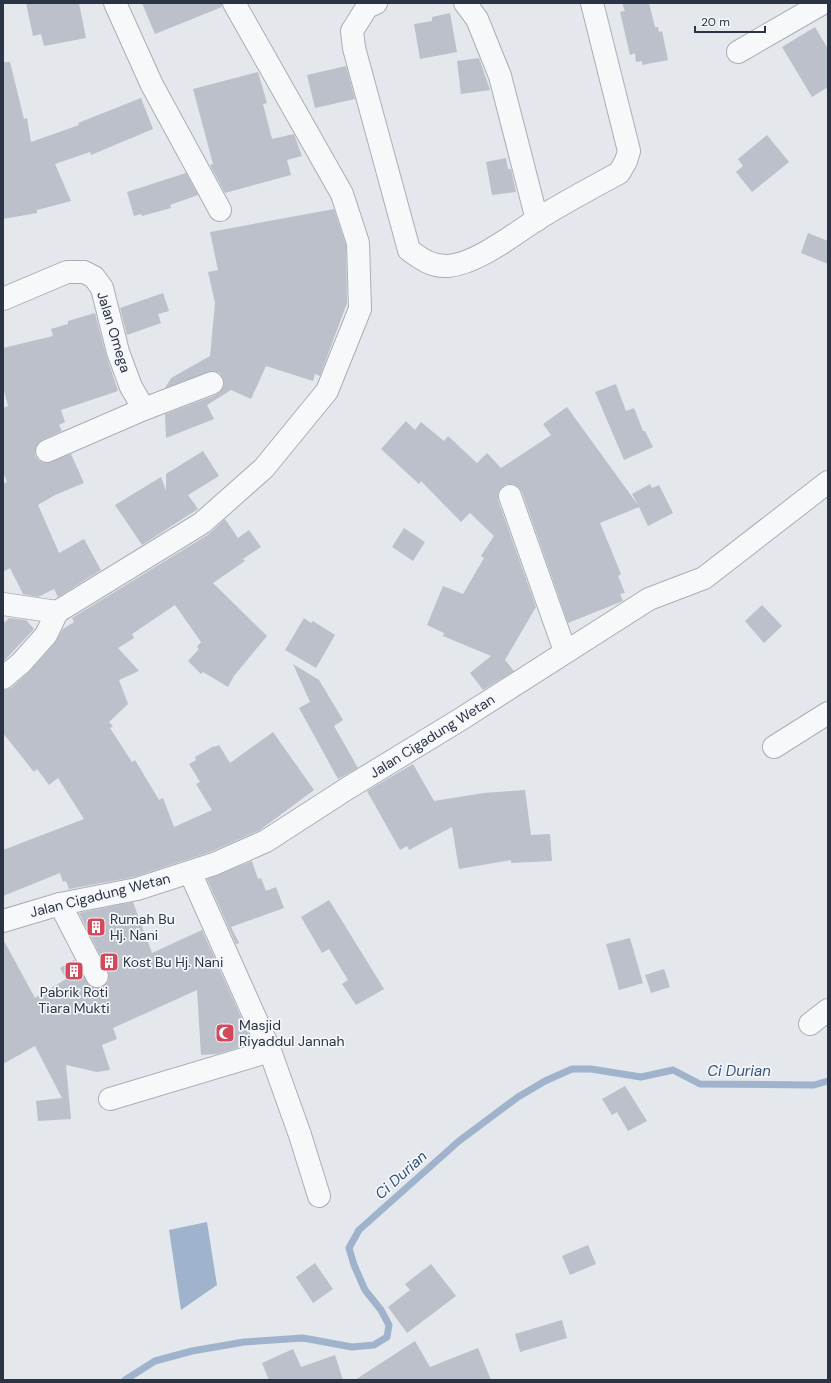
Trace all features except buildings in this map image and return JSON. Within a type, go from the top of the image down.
[{"type":"street","points":[[115,3],[152,85],[220,210]]},
{"type":"street","points":[[3,678],[20,663],[46,635],[57,612],[202,523],[264,468],[327,391],[360,309],[358,243],[342,194],[234,3]]},
{"type":"street","points":[[376,3],[367,8],[352,31],[354,48],[410,250],[422,260],[435,265],[447,266],[460,264],[499,245],[537,220],[618,173],[626,161],[629,151],[592,3]]},
{"type":"street","points":[[464,3],[477,19],[500,76],[537,220]]},
{"type":"street","points":[[738,52],[823,3]]},
{"type":"street","name":"Jalan Omega","points":[[3,299],[67,272],[84,272],[94,277],[102,288],[118,352],[131,387],[144,409]]},
{"type":"street","points":[[47,451],[144,409],[212,383]]},
{"type":"street","name":"Jalan Cigadung Wetan","points":[[3,921],[60,904],[137,889],[235,856],[266,841],[649,599],[704,578],[828,482]]},
{"type":"street","points":[[510,496],[565,651]]},
{"type":"street","points":[[3,604],[57,612]]},
{"type":"street","points":[[774,746],[828,713]]},
{"type":"street","points":[[190,872],[270,1051],[300,1135],[319,1196]]},
{"type":"street","points":[[60,904],[97,976]]},
{"type":"street","points":[[810,1024],[828,1010]]},
{"type":"street","points":[[110,1099],[270,1051]]},
{"type":"water","points":[[207,1222],[217,1285],[181,1310],[169,1230]]},
{"type":"waterway","name":"Ci Durian","points":[[125,1380],[155,1361],[192,1351],[244,1342],[303,1338],[352,1347],[374,1345],[387,1337],[389,1325],[381,1310],[365,1290],[354,1265],[349,1248],[359,1230],[459,1141],[518,1097],[545,1081],[572,1069],[591,1069],[641,1077],[673,1070],[700,1084],[814,1085],[828,1081]]},
{"type":"place","name":"Rumah Bu Hj. Nani","points":[[96,927]]},
{"type":"place","name":"Kost Bu Hj. Nani","points":[[109,962]]},
{"type":"place","name":"Pabrik Roti Tiara Mukti","points":[[74,971]]},
{"type":"place","name":"Masjid Riyaddul Jannah","points":[[225,1033]]}]
